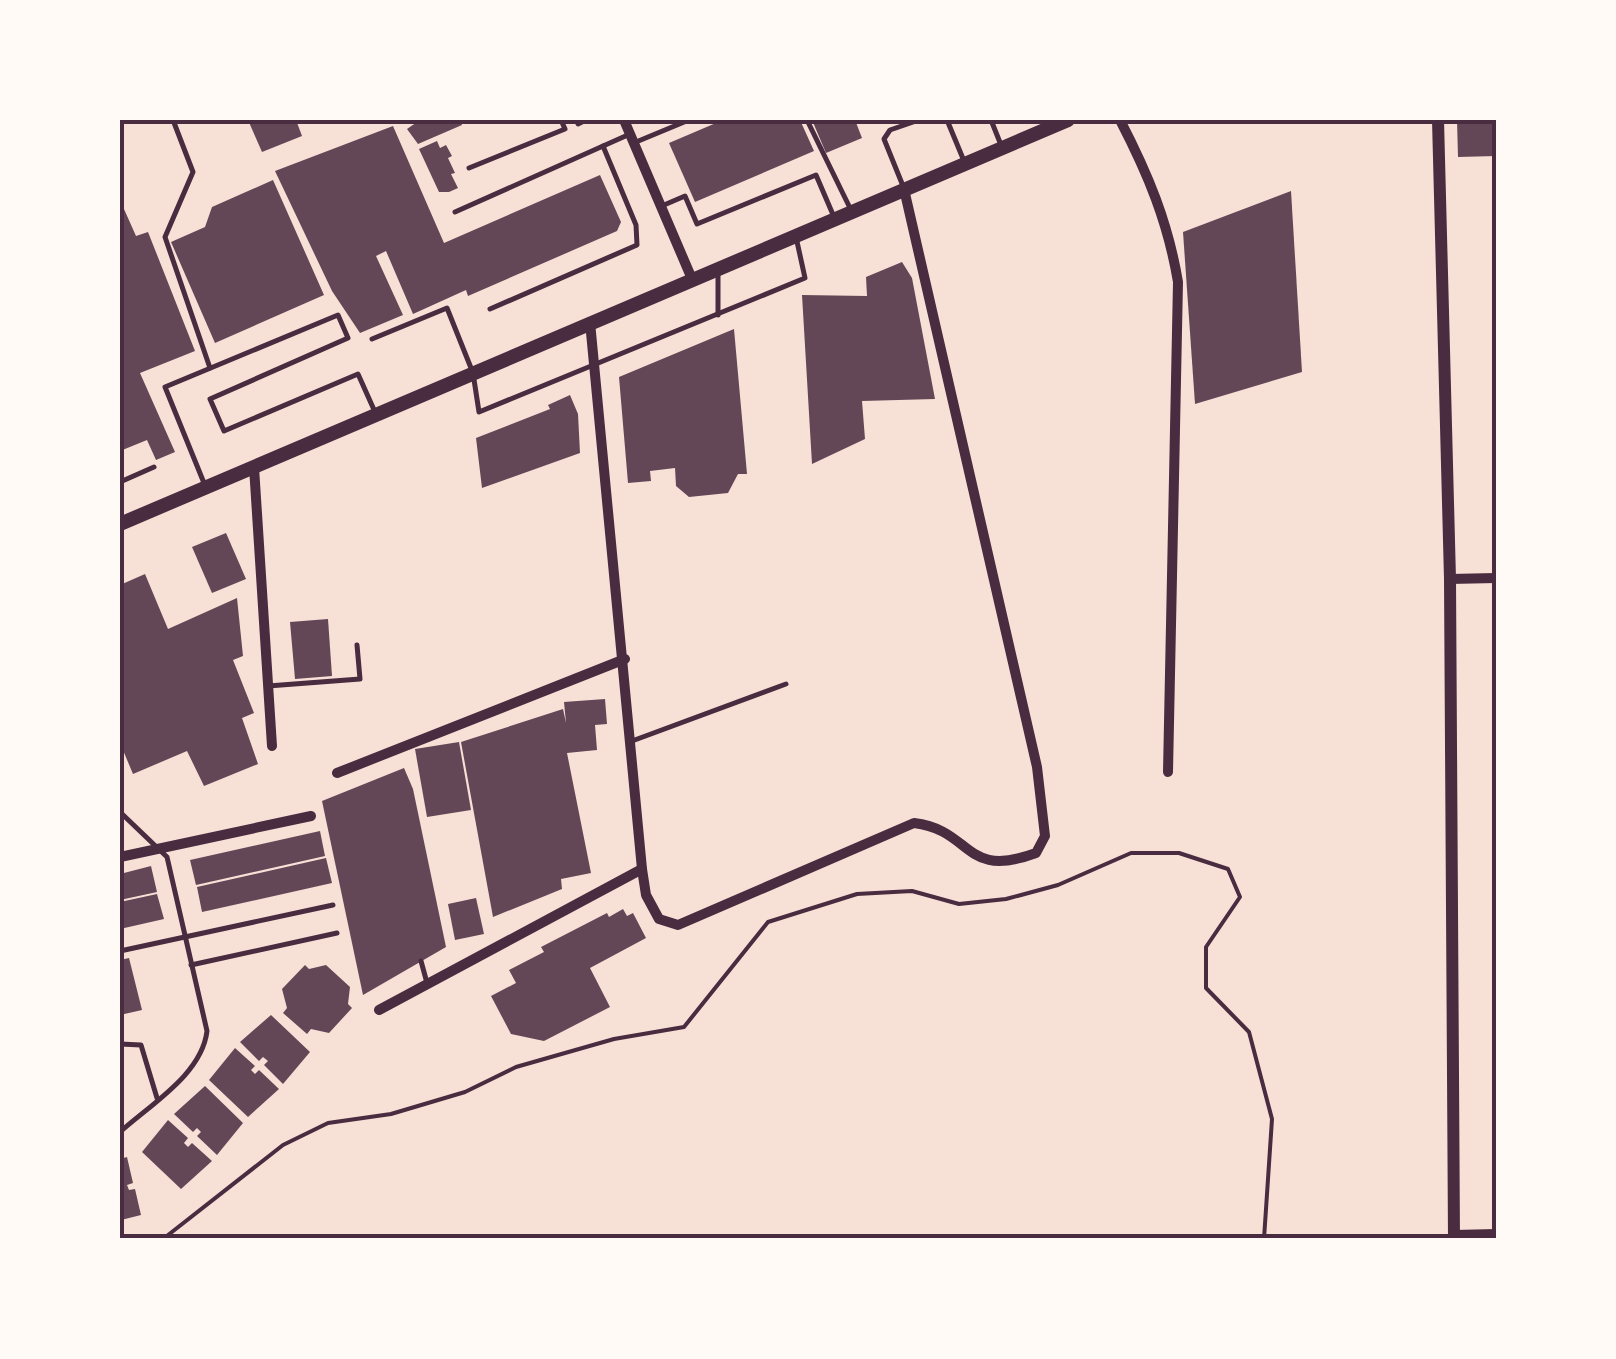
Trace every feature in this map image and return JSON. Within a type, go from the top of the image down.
[{"type":"main road","points":[[120,524],[1068,120]]},
{"type":"street","points":[[624,120],[692,279]]},
{"type":"street","points":[[1120,120],[1150,176],[1168,228],[1178,282],[1168,772]]},
{"type":"street","points":[[1438,120],[1450,579],[1454,1237],[1496,1234]]},
{"type":"street","points":[[590,322],[642,869],[646,896],[659,920],[678,925],[914,822],[938,826],[979,860],[998,862],[1036,853],[1046,836],[1037,767],[904,189]]},
{"type":"street","points":[[254,467],[272,746]]},
{"type":"street","points":[[1450,579],[1496,578]]},
{"type":"street","points":[[337,772],[625,659]]},
{"type":"street","points":[[120,857],[312,816]]},
{"type":"street","points":[[378,1010],[642,869]]},
{"type":"lane","points":[[173,120],[193,172],[165,237],[210,368]]},
{"type":"lane","points":[[469,168],[565,129],[561,120]]},
{"type":"lane","points":[[578,124],[586,120]]},
{"type":"lane","points":[[455,212],[603,146],[688,120]]},
{"type":"lane","points":[[808,120],[851,211]]},
{"type":"lane","points":[[904,189],[884,138],[890,130],[918,120]]},
{"type":"lane","points":[[947,120],[965,164]]},
{"type":"lane","points":[[991,120],[1002,148]]},
{"type":"lane","points":[[490,309],[637,244],[636,226],[603,146]]},
{"type":"lane","points":[[661,206],[685,196],[697,224],[816,174],[834,218]]},
{"type":"lane","points":[[372,339],[447,308],[473,373],[480,412],[805,278],[795,234]]},
{"type":"lane","points":[[718,268],[718,314]]},
{"type":"lane","points":[[206,488],[165,386],[338,315],[348,338],[210,399],[224,431],[358,374],[376,415]]},
{"type":"lane","points":[[120,482],[154,467]]},
{"type":"lane","points":[[268,686],[360,678],[357,644]]},
{"type":"lane","points":[[632,741],[786,684]]},
{"type":"lane","points":[[120,812],[167,857],[207,1031],[204,1052],[120,1132]]},
{"type":"lane","points":[[120,952],[332,905]]},
{"type":"lane","points":[[192,965],[337,934]]},
{"type":"lane","points":[[422,961],[427,985]]},
{"type":"lane","points":[[120,1044],[140,1045],[158,1098]]},
{"type":"path","points":[[162,1239],[283,1145],[328,1122],[392,1114],[465,1092],[516,1067],[614,1038],[684,1027],[768,922],[857,894],[912,891],[959,904],[1006,900],[1058,885],[1131,853],[1178,853],[1228,869],[1240,897],[1206,947],[1206,988],[1249,1032],[1272,1119],[1264,1239]]},
{"type":"building","points":[[248,120],[296,120],[302,136],[262,152]]},
{"type":"building","points":[[420,120],[460,120],[462,125],[418,144],[407,129]]},
{"type":"building","points":[[723,120],[800,120],[814,151],[695,202],[669,143]]},
{"type":"building","points":[[812,120],[855,120],[862,138],[826,153]]},
{"type":"building","points":[[1457,120],[1496,120],[1496,156],[1458,157]]},
{"type":"building","points":[[393,126],[444,243],[600,175],[621,222],[617,231],[468,296],[466,290],[413,314],[386,251],[376,256],[403,315],[360,333],[332,291],[275,171]]},
{"type":"building","points":[[437,141],[440,148],[446,145],[452,156],[448,158],[455,173],[451,174],[458,188],[449,192],[439,192],[419,149]]},
{"type":"building","points":[[273,180],[324,295],[215,343],[171,242],[205,227],[212,207]]},
{"type":"building","points":[[1291,191],[1302,372],[1195,404],[1183,232]]},
{"type":"building","points":[[120,200],[136,236],[148,232],[195,351],[140,373],[175,452],[156,460],[147,440],[120,451]]},
{"type":"building","points":[[902,262],[912,278],[935,399],[862,401],[865,439],[812,464],[802,295],[867,296],[866,277]]},
{"type":"building","points":[[734,329],[747,474],[738,474],[728,493],[689,497],[676,486],[675,468],[650,471],[651,481],[628,483],[619,377]]},
{"type":"building","points":[[570,395],[578,414],[580,453],[482,488],[476,438],[550,409],[548,405]]},
{"type":"building","points":[[226,533],[246,579],[212,593],[192,547]]},
{"type":"building","points":[[145,574],[168,629],[237,598],[243,656],[233,660],[254,713],[242,718],[258,764],[204,786],[187,751],[133,774],[120,743],[120,585]]},
{"type":"building","points":[[328,619],[332,676],[295,679],[290,622]]},
{"type":"building","points":[[605,699],[607,724],[595,725],[597,750],[567,753],[591,873],[561,879],[562,889],[493,917],[461,742],[563,709],[566,723],[564,702]]},
{"type":"building","points":[[459,742],[471,810],[427,817],[415,749]]},
{"type":"building","points":[[404,768],[413,789],[446,947],[363,995],[322,801]]},
{"type":"building","points":[[320,831],[325,856],[196,885],[190,860]]},
{"type":"building","points":[[326,858],[332,883],[202,912],[197,887]]},
{"type":"building","points":[[151,866],[157,892],[120,900],[120,874]]},
{"type":"building","points":[[157,894],[164,919],[120,929],[120,902]]},
{"type":"building","points":[[476,898],[484,934],[455,940],[448,904]]},
{"type":"building","points":[[623,909],[627,916],[633,913],[646,938],[590,968],[610,1007],[544,1041],[511,1034],[491,996],[516,983],[509,970],[544,952],[541,947],[607,913],[609,917]]},
{"type":"building","points":[[129,958],[142,1010],[120,1015],[120,960]]},
{"type":"building","points":[[305,965],[309,969],[326,965],[350,987],[348,1004],[352,1008],[329,1033],[311,1029],[307,1034],[283,1013],[287,1008],[282,989]]},
{"type":"building","points":[[271,1015],[310,1052],[283,1084],[264,1065],[268,1061],[263,1057],[259,1061],[240,1042]]},
{"type":"building","points":[[235,1048],[255,1066],[251,1070],[255,1074],[259,1070],[279,1089],[248,1117],[209,1080]]},
{"type":"building","points":[[205,1086],[243,1123],[217,1155],[197,1136],[201,1132],[197,1128],[193,1132],[174,1114]]},
{"type":"building","points":[[168,1120],[188,1138],[184,1143],[188,1147],[192,1143],[212,1161],[181,1189],[142,1152]]},
{"type":"building","points":[[127,1157],[133,1183],[127,1185],[129,1190],[135,1189],[141,1215],[121,1220],[120,1159]]}]
